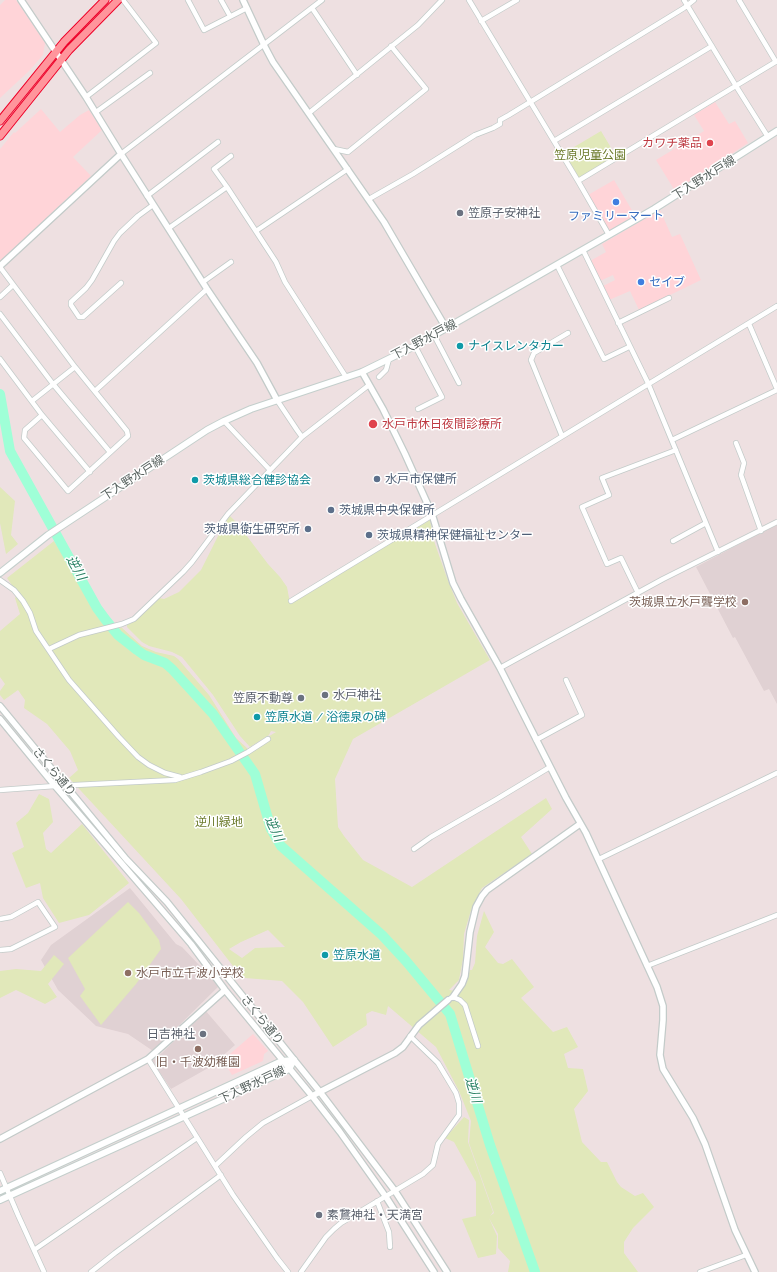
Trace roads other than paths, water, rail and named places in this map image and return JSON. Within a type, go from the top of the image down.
[{"type":"highway","points":[[0,121],[56,52],[105,0]]},
{"type":"highway","points":[[0,136],[61,60],[118,0]]},
{"type":"main road","name":"下入野水戸線","points":[[0,573],[60,526],[191,440],[224,421],[277,400],[362,372],[416,346],[654,209],[777,131]]},
{"type":"main road","name":"下入野水戸線","points":[[0,1191],[282,1061],[294,1060]]},
{"type":"main road","name":"下入野水戸線","points":[[0,1200],[289,1069],[294,1060]]},
{"type":"street","points":[[21,0],[96,112],[120,154],[207,289],[257,363],[277,400],[302,437]]},
{"type":"street","points":[[86,97],[156,43],[123,0]]},
{"type":"street","points":[[188,0],[204,30],[247,8]]},
{"type":"street","points":[[221,0],[230,16]]},
{"type":"street","points":[[243,0],[273,62],[384,222],[446,328]]},
{"type":"street","points":[[42,415],[25,430],[24,438],[68,492],[128,436],[127,431],[75,367],[0,266],[120,154],[322,0]]},
{"type":"street","points":[[309,113],[418,25],[442,0]]},
{"type":"street","points":[[469,0],[609,235]]},
{"type":"street","points":[[481,21],[517,0]]},
{"type":"street","points":[[684,0],[768,137]]},
{"type":"street","points":[[369,199],[413,174],[475,135],[500,124],[500,120],[694,0]]},
{"type":"street","points":[[578,181],[777,61],[739,0]]},
{"type":"street","points":[[312,8],[357,75]]},
{"type":"street","points":[[334,149],[348,152],[426,89],[391,46]]},
{"type":"street","points":[[554,141],[712,46]]},
{"type":"street","points":[[96,112],[150,73]]},
{"type":"street","points":[[147,196],[218,142]]},
{"type":"street","points":[[230,156],[214,169],[276,262],[285,282],[346,377]]},
{"type":"street","points":[[256,231],[348,169]]},
{"type":"street","points":[[169,228],[227,187]]},
{"type":"street","points":[[120,283],[83,317],[79,317],[71,305],[71,302],[92,280],[114,240],[138,216],[153,205]]},
{"type":"street","points":[[583,250],[648,384],[718,552]]},
{"type":"street","points":[[203,282],[231,262]]},
{"type":"street","points":[[558,265],[604,359],[629,347]]},
{"type":"street","points":[[0,297],[13,285]]},
{"type":"street","points":[[95,391],[207,289]]},
{"type":"street","points":[[618,323],[669,298]]},
{"type":"street","points":[[291,601],[432,514],[777,306]]},
{"type":"street","points":[[0,314],[53,384],[110,452]]},
{"type":"street","points":[[672,440],[777,390],[749,324]]},
{"type":"street","points":[[562,436],[531,360],[534,353],[568,333]]},
{"type":"street","points":[[434,335],[459,382]]},
{"type":"street","points":[[416,346],[442,397],[418,409]]},
{"type":"street","points":[[0,359],[42,415],[90,472]]},
{"type":"street","points":[[379,377],[386,370],[389,359]]},
{"type":"street","points":[[32,401],[75,367]]},
{"type":"street","points":[[362,372],[405,454],[432,514],[456,588],[500,668],[536,740],[586,833],[657,987],[663,1006],[660,1055],[661,1063],[666,1074],[693,1118],[706,1144],[735,1230],[755,1272]]},
{"type":"street","points":[[49,649],[79,635],[118,625],[134,619],[183,572],[228,514],[302,437],[369,385]]},
{"type":"street","points":[[224,421],[270,470]]},
{"type":"street","points":[[736,443],[744,463],[741,475],[761,531]]},
{"type":"street","points":[[638,593],[621,558],[607,564],[582,507],[609,495],[602,478],[676,450]]},
{"type":"street","points":[[500,668],[638,593],[777,522]]},
{"type":"street","points":[[673,541],[706,523]]},
{"type":"street","points":[[0,580],[14,590],[23,601],[30,612],[36,631],[77,690],[138,757],[149,765],[180,778]]},
{"type":"street","points":[[536,740],[582,715],[566,680]]},
{"type":"street","name":"さくら通り","points":[[0,706],[126,859],[172,908],[320,1092],[395,1191],[447,1272]]},
{"type":"street","name":"さくら通り","points":[[0,719],[55,786],[192,944],[225,990],[312,1096],[340,1132],[386,1197],[434,1272]]},
{"type":"street","points":[[0,790],[175,780],[235,759],[268,739]]},
{"type":"street","points":[[414,849],[431,837],[550,766]]},
{"type":"street","points":[[599,859],[777,773]]},
{"type":"street","points":[[215,1166],[263,1123],[312,1096],[389,1058],[402,1047],[419,1025],[451,998],[462,984],[465,976],[470,932],[476,907],[482,896],[487,890],[580,824]]},
{"type":"street","points":[[0,920],[10,918],[38,902],[55,927],[11,949],[0,950]]},
{"type":"street","points":[[647,966],[777,915]]},
{"type":"street","points":[[0,1139],[148,1059],[225,990]]},
{"type":"street","points":[[451,998],[460,1000],[465,1005],[478,1046]]},
{"type":"street","points":[[301,1272],[326,1237],[334,1229],[377,1201],[423,1174],[433,1165],[438,1144],[459,1115],[459,1103],[456,1093],[438,1063],[410,1036]]},
{"type":"street","points":[[148,1059],[215,1166],[288,1272]]},
{"type":"street","points":[[34,1250],[198,1138]]},
{"type":"street","points":[[0,1173],[44,1272]]},
{"type":"street","points":[[91,1272],[221,1175]]},
{"type":"street","points":[[377,1201],[389,1232],[390,1247]]},
{"type":"street","points":[[700,1272],[746,1255]]},
{"type":"street","points":[[305,1266],[310,1272]]},
{"type":"waterway","name":"逆川","points":[[0,394],[10,451],[97,608],[118,635],[144,655],[165,663],[213,714],[255,774],[271,829],[281,846],[382,935],[406,961],[450,1014],[490,1145],[535,1272]]},
{"type":"place","name":"カワチ薬品","points":[[710,143]]},
{"type":"place","name":"ファミリーマート","points":[[616,202]]},
{"type":"place","name":"笠原子安神社","points":[[460,213]]},
{"type":"place","name":"セイブ","points":[[641,282]]},
{"type":"place","name":"ナイスレンタカー","points":[[460,346]]},
{"type":"place","name":"水戸市休日夜間診療所","points":[[373,424]]},
{"type":"place","name":"水戸市保健所","points":[[377,479]]},
{"type":"place","name":"茨城県総合健診協会","points":[[195,480]]},
{"type":"place","name":"茨城県中央保健所","points":[[331,510]]},
{"type":"place","name":"茨城県衛生研究所","points":[[308,529]]},
{"type":"place","name":"茨城県精神保健福祉センター","points":[[369,535]]},
{"type":"place","name":"茨城県立水戸聾学校","points":[[745,602]]},
{"type":"place","name":"水戸神社","points":[[325,695]]},
{"type":"place","name":"笠原不動尊","points":[[301,698]]},
{"type":"place","name":"笠原水道 / 浴徳泉の碑","points":[[257,717]]},
{"type":"place","name":"笠原水道","points":[[325,955]]},
{"type":"place","name":"水戸市立千波小学校","points":[[128,973]]},
{"type":"place","name":"日吉神社","points":[[203,1034]]},
{"type":"place","name":"旧・千波幼稚園","points":[[198,1049]]},
{"type":"place","name":"素鵞神社・天満宮","points":[[319,1215]]},
{"type":"park label","name":"笠原児童公園","points":[[590,155]]},
{"type":"park label","name":"逆川緑地","points":[[219,822]]}]
